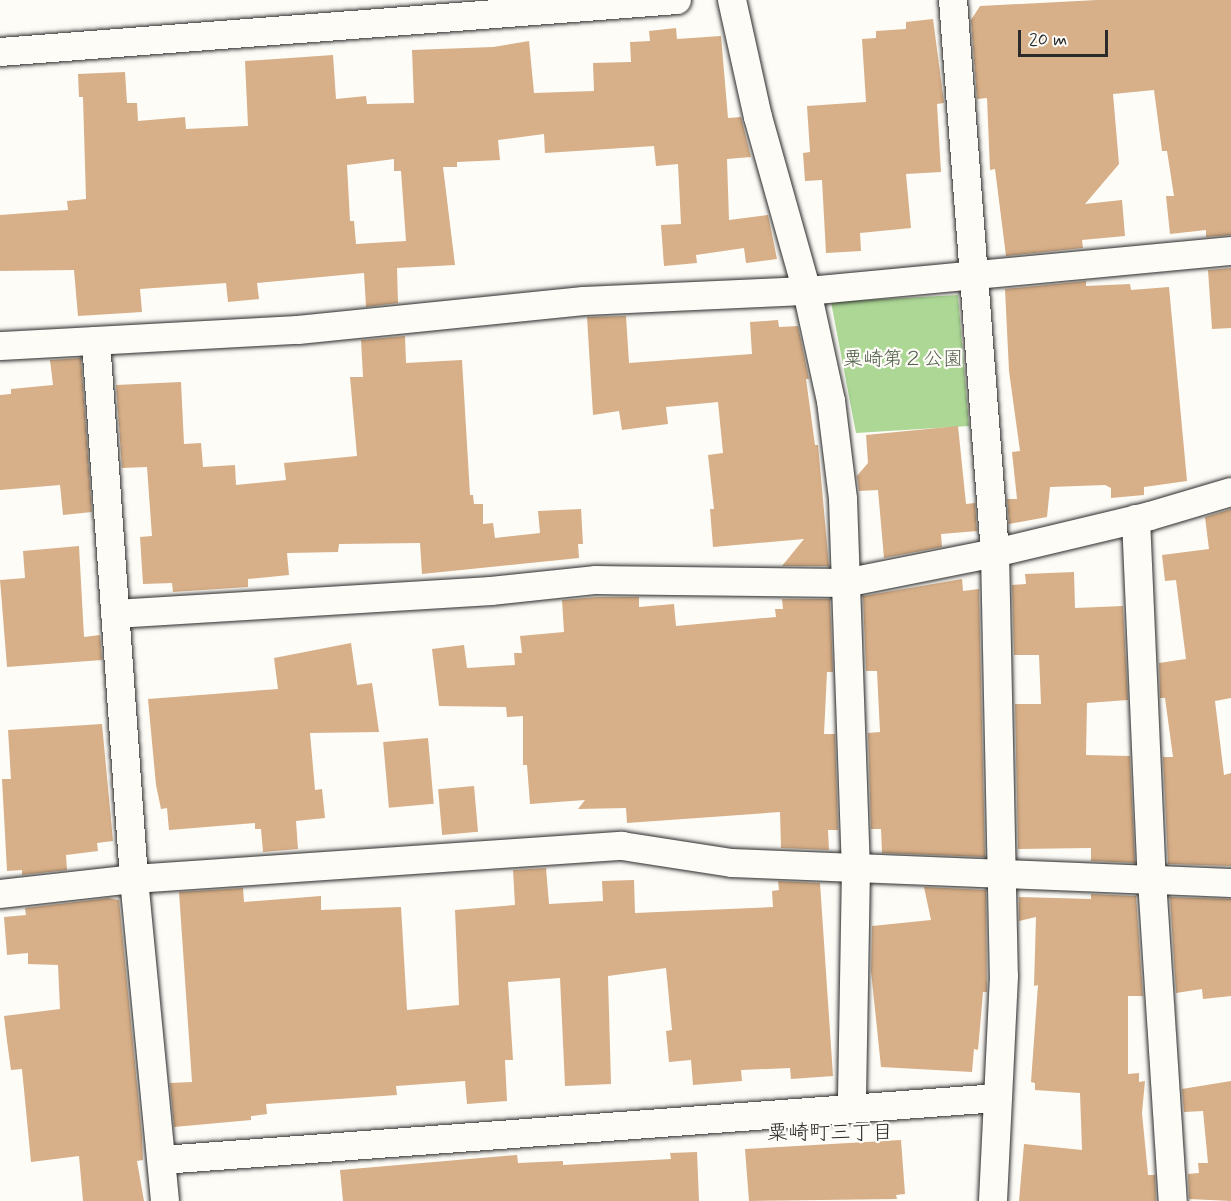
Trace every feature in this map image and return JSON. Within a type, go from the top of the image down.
[{"type":"street","points":[[0,52],[677,0]]},
{"type":"street","points":[[732,0],[758,117],[807,291],[831,401],[843,499],[856,868],[852,1109]]},
{"type":"street","points":[[953,0],[976,275],[995,553],[1004,976],[993,1201]]},
{"type":"street","points":[[0,346],[298,330],[584,301],[807,291],[1231,251]]},
{"type":"street","points":[[96,341],[134,879],[163,1160],[165,1201]]},
{"type":"street","points":[[115,614],[491,591],[597,580],[845,583],[995,553],[1136,519],[1231,492]]},
{"type":"street","points":[[1136,519],[1152,880],[1173,1201]]},
{"type":"street","points":[[0,894],[134,879],[622,846],[732,864],[1231,883]]},
{"type":"street","points":[[163,1160],[998,1098]]},
{"type":"green space","name":"粟崎第２公園","points":[[958,295],[969,426],[856,433],[831,302]]},
{"type":"building","points":[[1097,0],[1231,0],[1231,235],[1206,237],[1206,230],[1170,234],[1166,196],[1174,196],[1167,151],[1162,151],[1154,90],[1113,94],[1119,164],[1085,204],[1122,200],[1125,236],[1082,240],[1083,248],[1006,256],[995,169],[990,170],[987,98],[977,99],[971,20],[980,6]]},
{"type":"building","points":[[933,19],[944,103],[937,104],[941,172],[906,174],[911,228],[860,233],[861,251],[826,253],[822,180],[805,181],[803,153],[810,152],[807,106],[866,102],[862,39],[876,38],[876,31],[906,29],[906,22]]},
{"type":"building","points":[[676,28],[677,39],[721,36],[728,118],[741,117],[751,157],[727,159],[729,220],[768,215],[777,259],[746,263],[744,248],[696,255],[697,263],[664,266],[661,225],[681,224],[678,164],[656,166],[654,146],[545,153],[544,134],[498,140],[500,160],[457,162],[457,167],[443,167],[455,265],[397,268],[398,303],[366,307],[364,273],[257,283],[259,299],[228,302],[226,283],[140,289],[142,312],[78,316],[74,270],[0,271],[0,215],[68,210],[67,201],[86,199],[83,97],[79,97],[78,74],[125,72],[127,103],[137,103],[138,121],[185,117],[186,129],[248,126],[245,61],[333,55],[336,99],[366,96],[367,104],[414,103],[412,50],[493,47],[529,41],[534,93],[594,91],[593,63],[631,62],[630,42],[650,41],[649,31]],"holes":[[[394,159],[394,171],[401,171],[406,241],[356,244],[354,221],[350,221],[347,165]]]},
{"type":"building","points":[[1231,268],[1231,328],[1212,329],[1208,270]]},
{"type":"building","points":[[1086,281],[1086,286],[1130,284],[1131,290],[1169,287],[1187,481],[1144,487],[1144,495],[1111,498],[1111,488],[1105,485],[1050,487],[1047,517],[1009,524],[1007,499],[1017,499],[1012,452],[1020,451],[1009,371],[1005,289]]},
{"type":"building","points":[[626,316],[629,363],[752,354],[750,322],[778,320],[779,327],[798,326],[809,379],[806,379],[815,445],[818,445],[829,566],[782,566],[804,539],[713,547],[710,509],[714,509],[708,455],[723,453],[718,402],[666,407],[668,424],[622,430],[619,411],[593,415],[587,317]]},
{"type":"building","points":[[405,336],[406,363],[462,360],[470,495],[473,495],[474,504],[483,504],[483,524],[493,523],[495,538],[540,533],[538,511],[581,509],[583,544],[578,544],[579,558],[422,574],[420,543],[339,544],[338,552],[287,553],[289,575],[248,579],[248,587],[173,592],[172,583],[143,584],[140,537],[152,536],[147,467],[122,468],[116,385],[181,382],[184,444],[201,443],[203,467],[235,465],[236,485],[286,480],[284,463],[357,456],[350,377],[363,377],[361,340]]},
{"type":"building","points":[[81,358],[92,512],[63,515],[60,485],[0,490],[0,395],[11,394],[11,389],[53,385],[50,360]]},
{"type":"building","points":[[958,426],[966,504],[975,503],[977,531],[941,534],[942,547],[884,558],[878,490],[859,491],[857,476],[868,463],[866,435]]},
{"type":"building","points":[[1231,509],[1231,698],[1215,701],[1224,775],[1231,773],[1231,866],[1168,864],[1163,757],[1173,757],[1165,698],[1160,698],[1159,663],[1186,659],[1176,580],[1165,581],[1162,555],[1209,549],[1205,517]]},
{"type":"building","points":[[79,546],[84,637],[100,635],[102,660],[7,667],[0,580],[25,578],[23,551]]},
{"type":"building","points":[[1074,572],[1075,608],[1123,606],[1128,700],[1087,703],[1086,755],[1130,756],[1135,863],[1091,861],[1091,848],[1018,849],[1015,704],[1041,704],[1039,655],[1014,655],[1012,585],[1026,584],[1025,574]]},
{"type":"building","points":[[962,579],[963,591],[979,589],[985,857],[882,853],[881,829],[871,829],[868,733],[880,732],[877,671],[866,671],[863,596]]},
{"type":"building","points":[[639,597],[639,607],[674,604],[676,626],[776,617],[775,609],[783,609],[782,599],[830,599],[833,672],[827,672],[824,734],[835,734],[838,830],[828,830],[829,850],[781,848],[780,812],[627,823],[626,808],[578,809],[585,800],[530,804],[527,765],[523,765],[523,716],[507,717],[506,707],[439,706],[432,649],[464,645],[467,668],[515,665],[514,653],[522,653],[520,636],[564,632],[562,600]]},
{"type":"building","points":[[351,643],[357,685],[372,683],[379,732],[310,733],[315,790],[322,789],[325,818],[296,821],[298,849],[263,852],[261,829],[255,829],[255,823],[169,830],[167,808],[161,809],[156,785],[148,699],[278,689],[274,658]]},
{"type":"building","points":[[102,724],[113,841],[97,843],[98,851],[66,855],[67,870],[22,875],[22,870],[7,871],[2,779],[11,779],[8,730]]},
{"type":"building","points":[[428,738],[434,804],[389,808],[383,742]]},
{"type":"building","points":[[474,786],[478,832],[442,835],[438,789]]},
{"type":"building","points":[[546,868],[549,904],[603,901],[602,881],[634,880],[635,913],[773,907],[772,891],[779,890],[778,881],[820,883],[833,1076],[791,1079],[790,1068],[741,1070],[742,1081],[693,1085],[691,1060],[669,1062],[666,1031],[672,1030],[666,968],[608,976],[611,1084],[565,1086],[560,978],[508,982],[513,1060],[505,1060],[507,1101],[467,1104],[465,1081],[396,1086],[397,1095],[266,1104],[267,1114],[251,1116],[251,1120],[174,1127],[170,1083],[192,1082],[179,892],[243,888],[244,902],[321,896],[321,910],[401,907],[407,1010],[459,1005],[455,910],[515,905],[513,870]]},
{"type":"building","points":[[924,887],[986,890],[987,992],[983,992],[978,1050],[974,1049],[972,1072],[881,1067],[871,971],[872,926],[931,920]]},
{"type":"building","points":[[1091,894],[1136,896],[1143,996],[1128,996],[1128,1074],[1139,1073],[1139,1082],[1145,1081],[1142,1113],[1148,1175],[1155,1175],[1156,1201],[1019,1201],[1024,1144],[1082,1150],[1080,1093],[1035,1090],[1035,1083],[1031,1082],[1038,985],[1034,986],[1036,917],[1019,921],[1019,897],[1091,899]]},
{"type":"building","points":[[1170,897],[1231,899],[1231,996],[1203,999],[1202,989],[1176,993]]},
{"type":"building","points":[[109,898],[119,900],[142,1136],[143,1160],[137,1161],[144,1201],[83,1201],[79,1156],[31,1162],[22,1069],[11,1070],[4,1016],[60,1009],[58,965],[28,964],[28,953],[7,955],[4,917],[26,915],[25,908]]},
{"type":"building","points":[[1231,1081],[1231,1201],[1189,1199],[1188,1174],[1199,1173],[1198,1163],[1208,1163],[1203,1111],[1184,1112],[1182,1089]]},
{"type":"building","points":[[901,1140],[905,1194],[896,1195],[897,1199],[749,1201],[745,1149]]},
{"type":"building","points":[[697,1152],[699,1201],[343,1201],[340,1170],[517,1155],[518,1163],[563,1161],[563,1165],[671,1159],[670,1153]]},
{"type":"district","name":"粟崎町三丁目","points":[[830,1133]]}]
